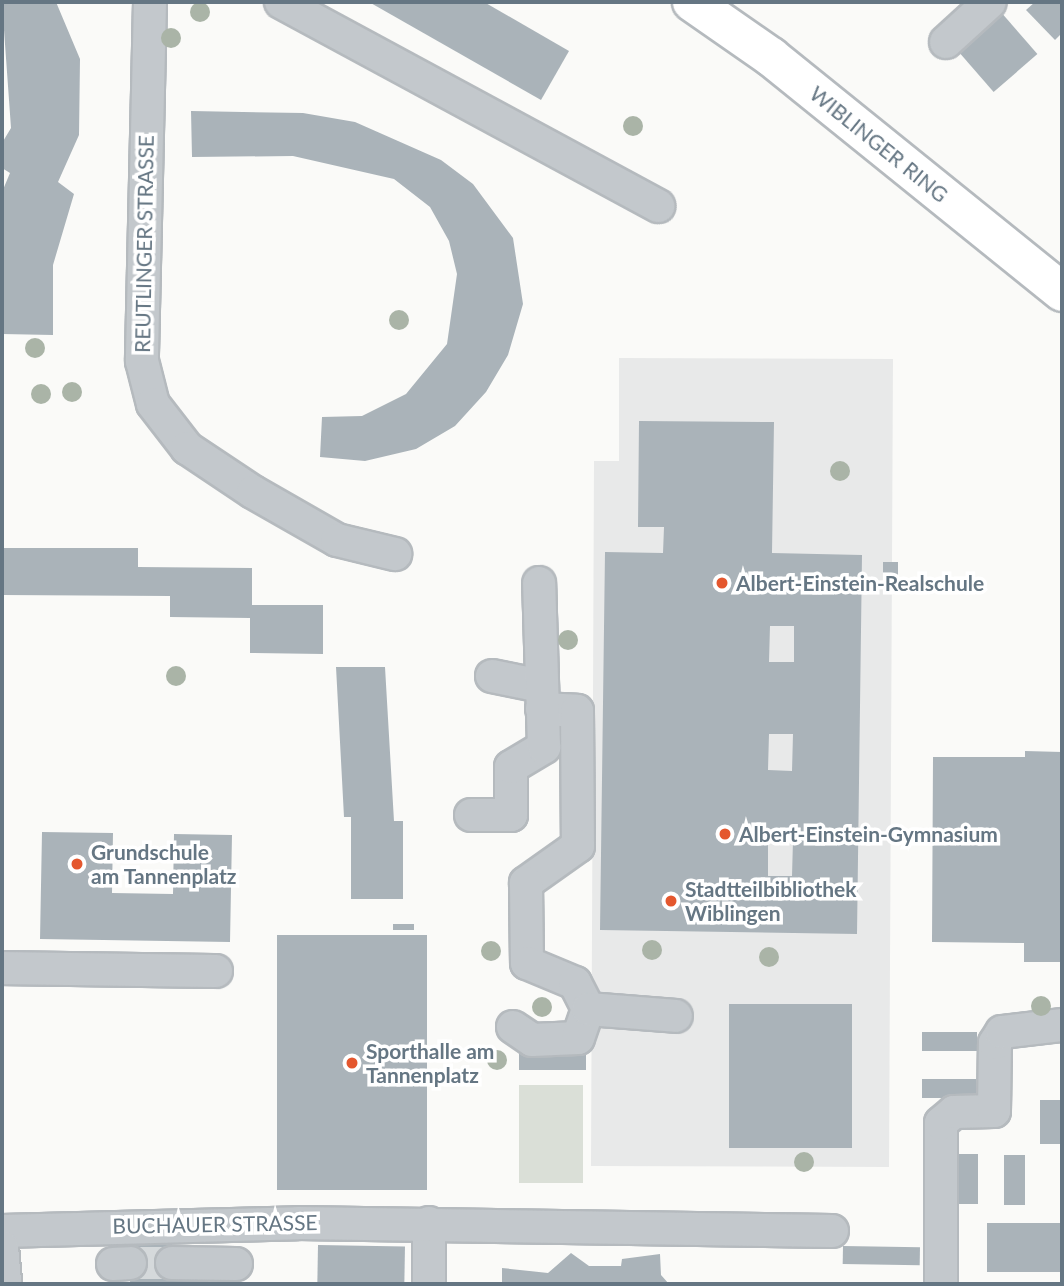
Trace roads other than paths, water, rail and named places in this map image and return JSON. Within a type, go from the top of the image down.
[{"type":"main road","name":"WIBLINGER RING","points":[[692,2],[771,57],[1062,292]]},
{"type":"street","name":"REUTLINGER STRASSE","points":[[150,2],[142,361],[153,404],[187,448],[253,492],[337,540],[395,554]]},
{"type":"street","points":[[281,2],[658,206]]},
{"type":"street","points":[[946,42],[990,2]]},
{"type":"street","points":[[471,815],[511,815],[510,767],[544,747],[539,583]]},
{"type":"street","points":[[492,677],[577,711],[578,846],[526,883],[527,963],[575,983],[588,1009],[578,1038],[532,1040],[513,1027]]},
{"type":"street","points":[[2,968],[216,971]]},
{"type":"street","points":[[588,1009],[676,1016]]},
{"type":"street","points":[[942,1284],[942,1123],[954,1112],[994,1111],[995,1044],[1002,1032],[1062,1025]]},
{"type":"street","name":"BUCHAUER STRASSE","points":[[2,1231],[298,1223],[832,1231]]},
{"type":"street","points":[[416,1223],[429,1284]]},
{"type":"street","points":[[2,1247],[5,1284]]},
{"type":"street","points":[[172,1263],[236,1264]]},
{"type":"tunnel","points":[[130,1263],[172,1263]]},
{"type":"place","name":"Albert-Einstein-Realschule","points":[[722,583]]},
{"type":"place","name":"Albert-Einstein-Gymnasium","points":[[725,834]]},
{"type":"place","name":"Grundschule am Tannenplatz","points":[[77,864]]},
{"type":"place","name":"Stadtteilbibliothek Wiblingen","points":[[671,901]]},
{"type":"place","name":"Sporthalle am Tannenplatz","points":[[352,1063]]}]
